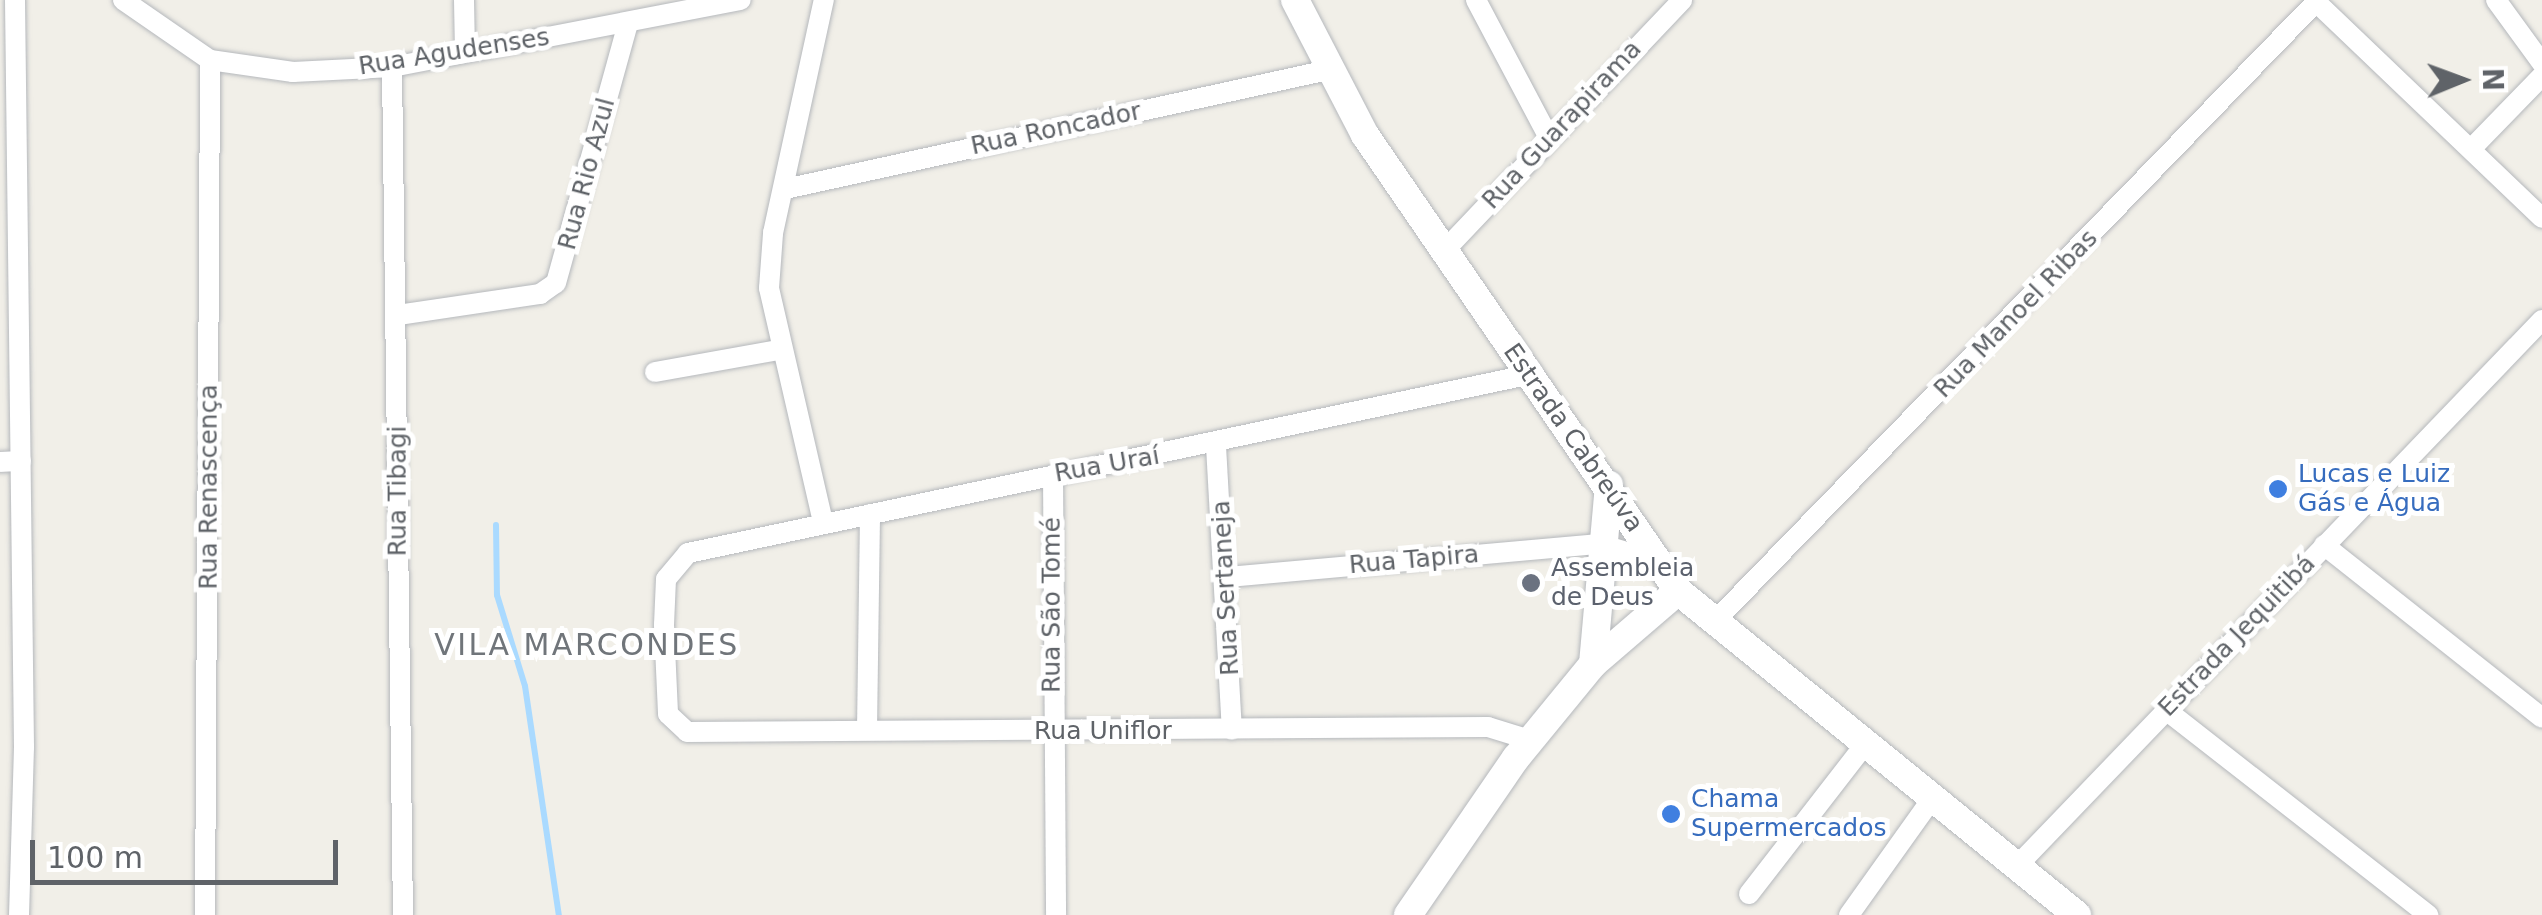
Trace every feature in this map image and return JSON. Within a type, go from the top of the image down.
[{"type":"main road","name":"Estrada Cabreúva","points":[[1295,0],[1328,70],[1444,251],[1526,376],[1609,485],[1678,591],[1864,746],[2077,915]]},
{"type":"main road","points":[[1593,664],[1600,544],[1609,485]]},
{"type":"main road","points":[[1408,915],[1530,740],[1593,664],[1678,591]]},
{"type":"street","points":[[15,0],[10,461],[24,748],[18,915]]},
{"type":"street","name":"Rua Agudenses","points":[[123,0],[210,60],[293,72],[392,66],[741,0]]},
{"type":"street","points":[[464,0],[465,51]]},
{"type":"street","points":[[823,522],[779,350],[768,288],[784,189],[824,0]]},
{"type":"street","points":[[1476,0],[1549,138]]},
{"type":"street","name":"Rua Guarapirama","points":[[1444,251],[1682,0]]},
{"type":"street","points":[[2496,0],[2542,63]]},
{"type":"street","points":[[2315,1],[2542,218]]},
{"type":"street","name":"Rua Manoel Ribas","points":[[1713,623],[2315,1]]},
{"type":"street","name":"Rua Rio Azul","points":[[398,315],[540,294],[556,283],[628,23]]},
{"type":"street","name":"Rua Renascença","points":[[205,915],[210,60]]},
{"type":"street","name":"Rua Tibagi","points":[[392,66],[403,915]]},
{"type":"street","name":"Rua Roncador","points":[[784,189],[1328,70]]},
{"type":"street","points":[[2472,148],[2542,76]]},
{"type":"street","name":"Estrada Jequitibá","points":[[2016,867],[2542,320]]},
{"type":"street","points":[[655,372],[779,350]]},
{"type":"street","name":"Rua Uraí","points":[[676,726],[665,699],[666,579],[688,553],[1053,475],[1216,446],[1526,376]]},
{"type":"street","name":"Rua Sertaneja","points":[[1216,446],[1228,577],[1232,730]]},
{"type":"street","name":"Rua São Tomé","points":[[1053,475],[1056,915]]},
{"type":"street","points":[[867,730],[870,514]]},
{"type":"street","points":[[1600,544],[1660,562]]},
{"type":"street","name":"Rua Tapira","points":[[1228,577],[1600,544]]},
{"type":"street","points":[[2324,545],[2542,718]]},
{"type":"street","points":[[2166,710],[2428,915]]},
{"type":"street","name":"Rua Uniflor","points":[[676,726],[687,732],[1488,727],[1530,740]]},
{"type":"street","points":[[1749,894],[1864,746]]},
{"type":"street","points":[[1849,915],[1931,800]]},
{"type":"waterway","points":[[496,525],[497,595],[525,686],[559,915]]},
{"type":"place","name":"Lucas e Luiz Gás e Água","points":[[2278,489]]},
{"type":"place","name":"Assembleia de Deus","points":[[1531,583]]},
{"type":"place","name":"Chama Supermercados","points":[[1671,814]]},
{"type":"district","name":"VILA MARCONDES","points":[[587,645]]}]
